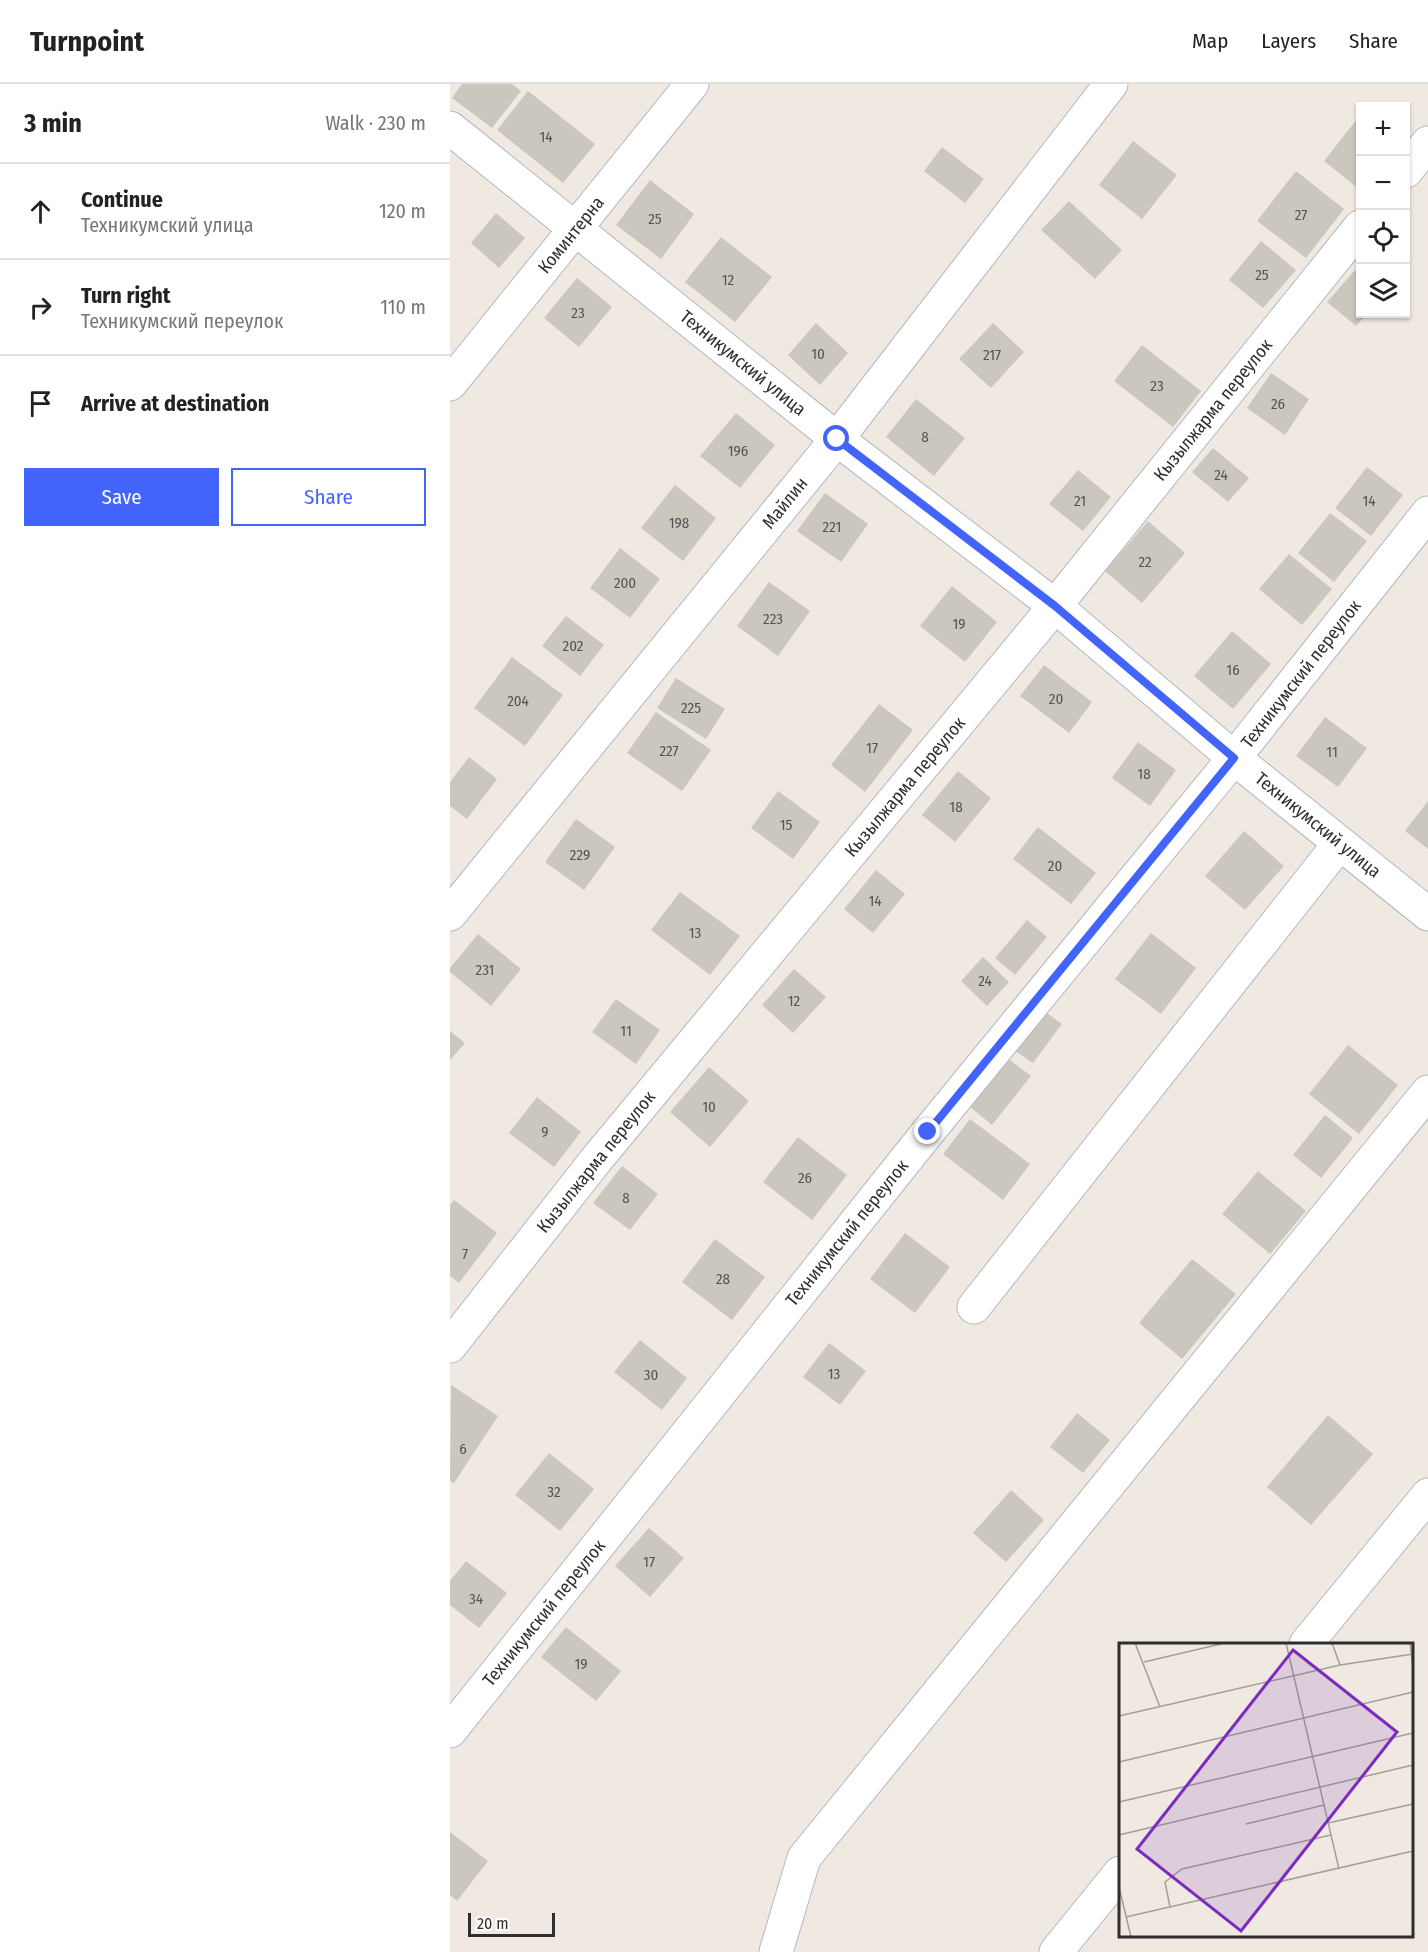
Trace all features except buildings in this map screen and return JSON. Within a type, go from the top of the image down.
[{"type":"street","name":"Коминтерна","points":[[450,384],[692,84]]},
{"type":"street","name":"Майлин","points":[[450,914],[837,439],[1111,84]]},
{"type":"street","name":"Техникумский улица","points":[[450,128],[837,439],[1055,606],[1234,758],[1428,914]]},
{"type":"street","points":[[1410,166],[1428,143]]},
{"type":"street","name":"Кызылжарма переулок","points":[[450,1346],[596,1160],[1055,606],[1356,232]]},
{"type":"street","name":"Техникумский переулок","points":[[450,1731],[936,1123],[1234,758],[1428,513]]},
{"type":"street","points":[[974,1307],[1340,843]]},
{"type":"street","points":[[776,1952],[804,1858],[1428,1092]]},
{"type":"street","points":[[1307,1643],[1428,1494]]},
{"type":"street","points":[[1056,1952],[1119,1874]]},
{"type":"route","points":[[837,439],[1055,606],[1234,758],[928,1132]]}]
